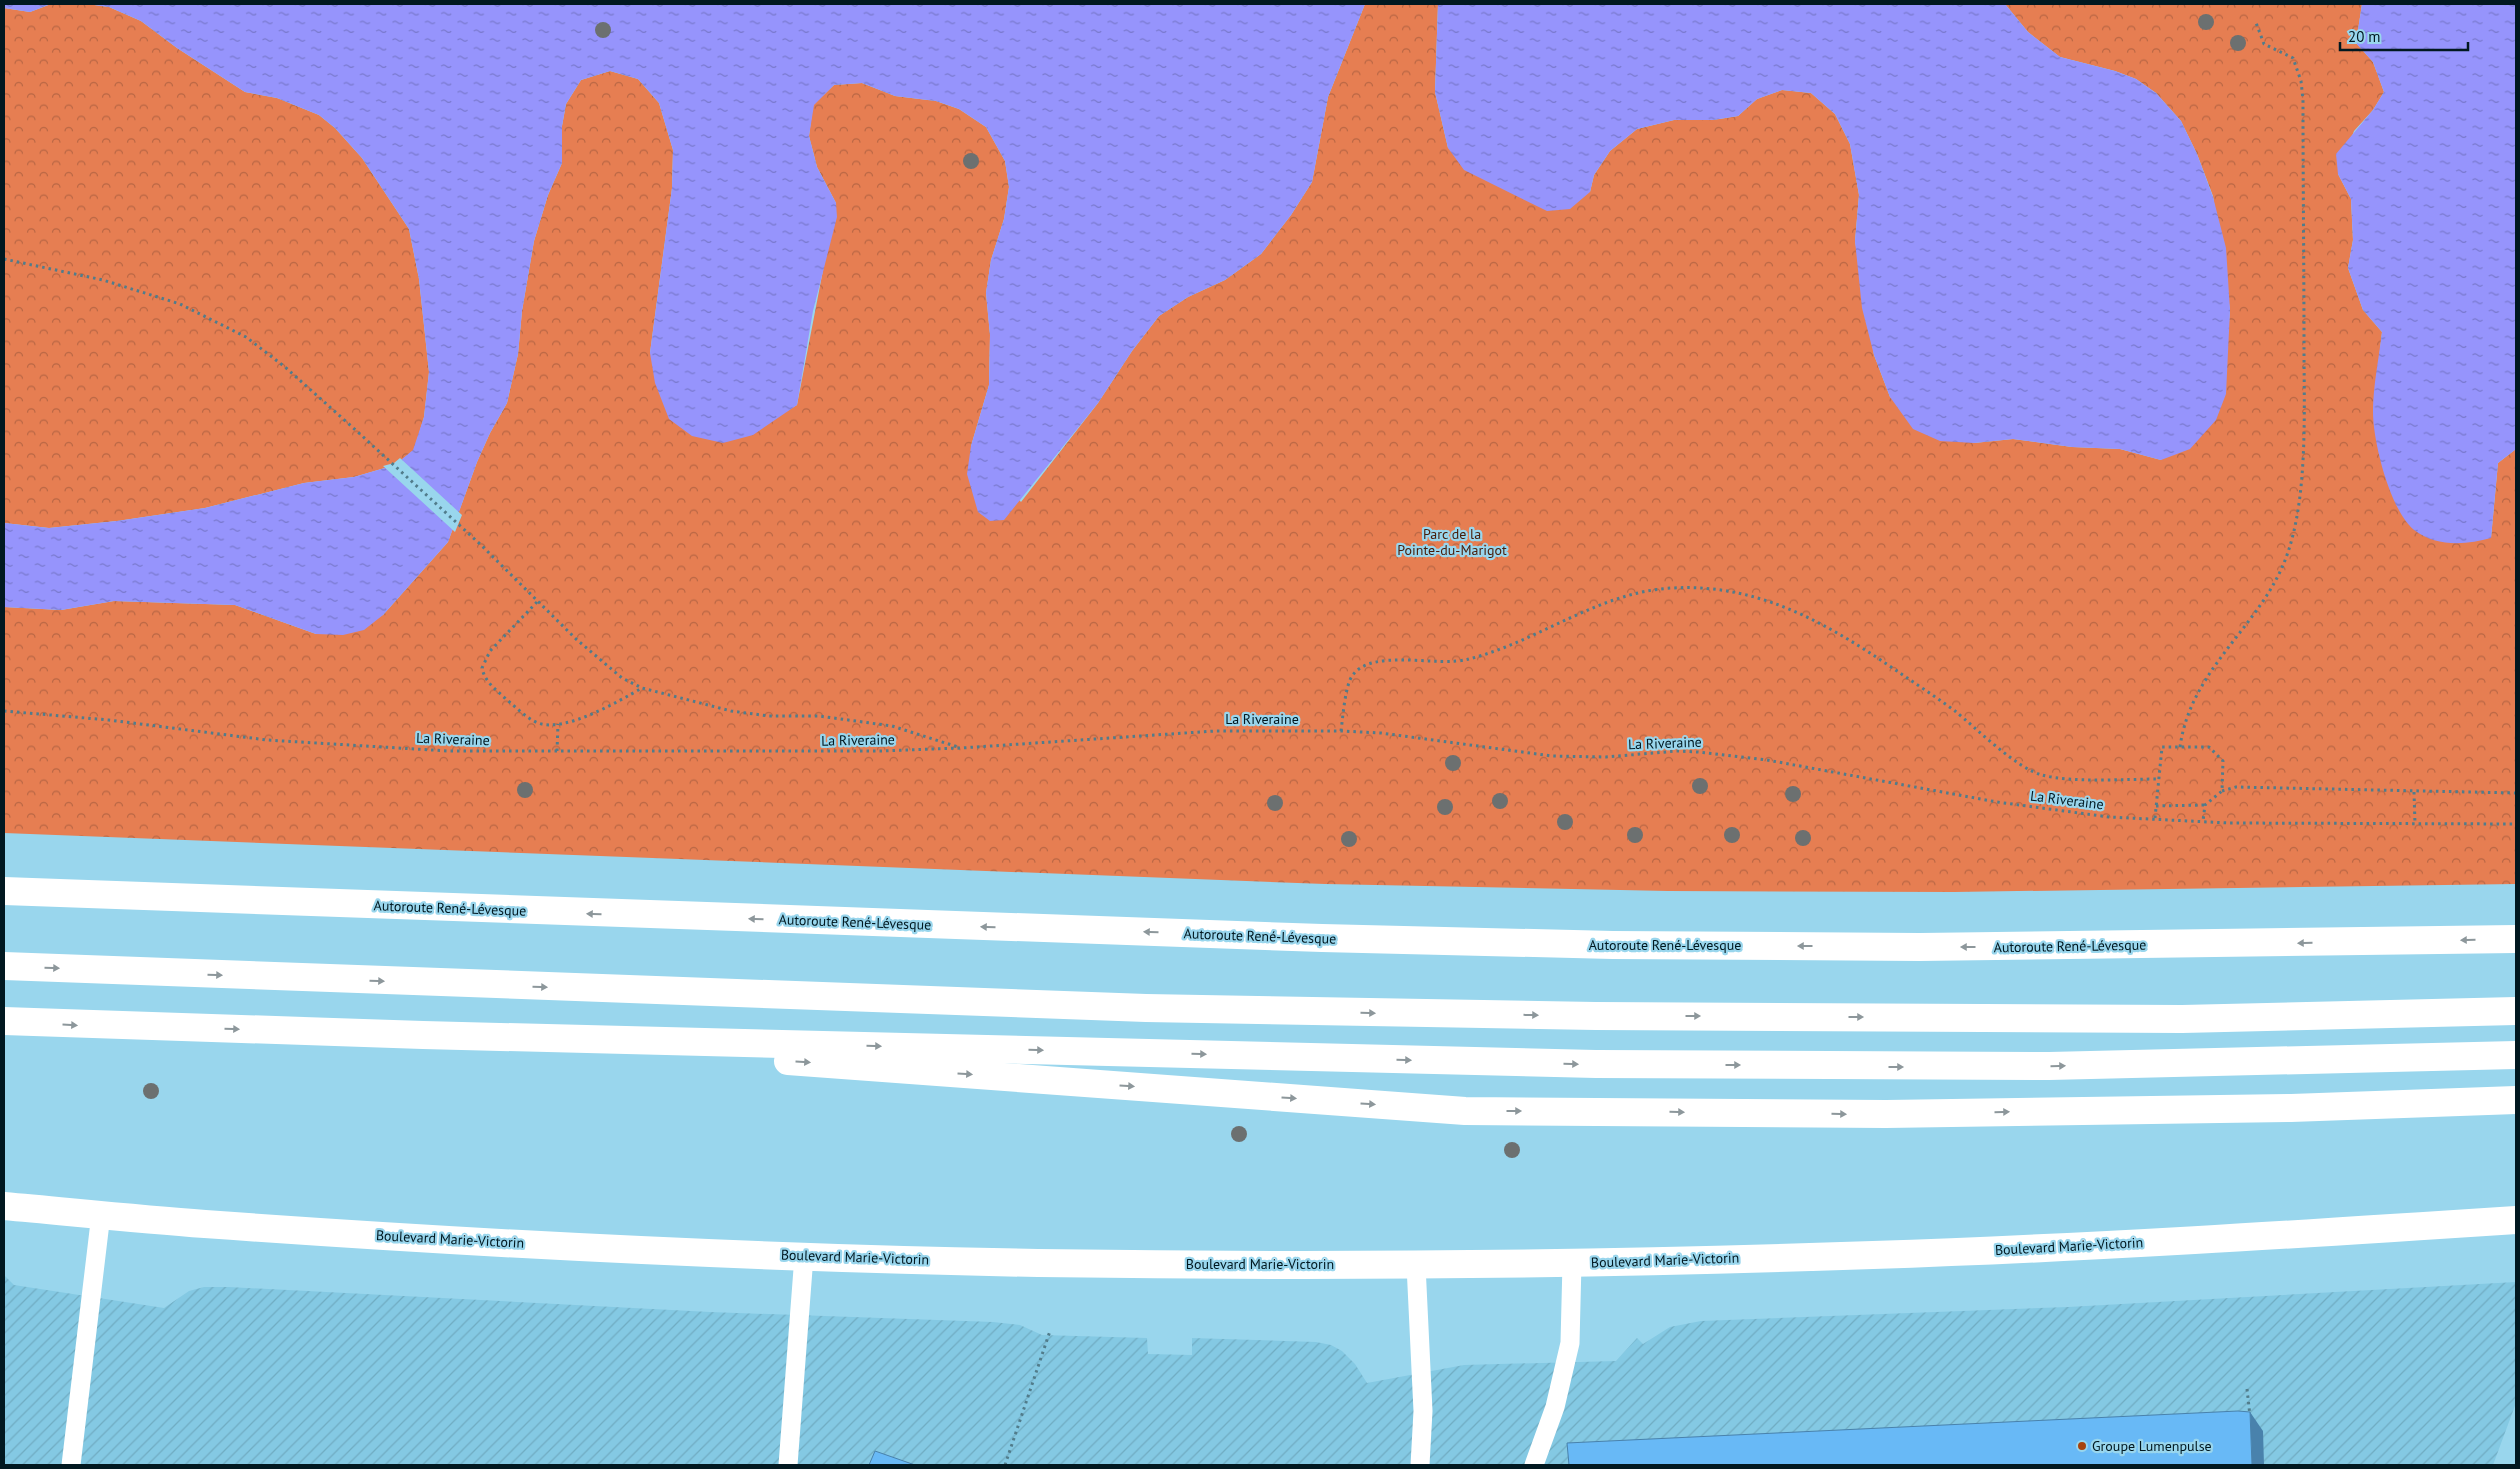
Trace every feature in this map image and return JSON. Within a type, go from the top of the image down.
[{"type":"main road","name":"Autoroute René-Lévesque","points":[[4,891],[905,924],[1613,945],[1977,946],[2516,939]]},
{"type":"main road","points":[[4,966],[1146,1008],[1319,1012],[2182,1020],[2516,1012]]},
{"type":"main road","points":[[4,1021],[423,1034],[1606,1064],[2049,1066],[2516,1055]]},
{"type":"main road","points":[[423,1034],[1466,1111],[1886,1114],[2291,1108],[2516,1100]]},
{"type":"main road","name":"Boulevard Marie-Victorin","points":[[4,1206],[200,1223],[444,1239],[804,1256],[1037,1263],[1416,1265],[1871,1256],[2205,1240],[2516,1220]]},
{"type":"lane","points":[[70,1465],[101,1214]]},
{"type":"lane","points":[[788,1465],[804,1256]]},
{"type":"lane","points":[[1534,1465],[1555,1407],[1570,1343],[1572,1263]]},
{"type":"lane","points":[[1416,1265],[1423,1411],[1420,1465]]},
{"type":"path","points":[[2180,747],[2183,726],[2206,677],[2274,582],[2287,555],[2296,521],[2301,477],[2304,396],[2301,81],[2293,58],[2264,44],[2255,20]]},
{"type":"path","points":[[4,259],[103,280],[188,308],[246,337],[285,367],[360,434],[481,545],[576,639],[622,678],[642,688],[731,711],[769,716],[819,716],[892,726],[961,748]]},
{"type":"path","points":[[1341,730],[1351,677],[1359,668],[1371,663],[1390,659],[1458,662],[1507,647],[1568,617],[1615,598],[1641,592],[1693,588],[1735,593],[1776,602],[1816,620],[1871,653],[1950,707],[2020,764],[2040,775],[2064,778],[2159,779]]},
{"type":"path","points":[[537,602],[490,651],[482,668],[488,683],[524,715],[538,723],[558,724],[602,711],[642,688]]},
{"type":"path","name":"La Riveraine","points":[[4,711],[109,720],[267,740],[448,751],[809,752],[961,748],[1215,731],[1341,730],[1381,733],[1559,756],[1606,757],[1677,751],[1698,752],[1767,760],[2059,811],[2155,819],[2516,824]]},
{"type":"path","points":[[557,751],[558,724]]},
{"type":"path","points":[[2155,819],[2162,747],[2209,747],[2223,762],[2222,791]]},
{"type":"path","points":[[2203,821],[2205,806],[2222,791],[2236,787],[2516,793]]},
{"type":"path","points":[[2414,792],[2415,824]]},
{"type":"path","points":[[2156,806],[2205,806]]},
{"type":"path","points":[[1005,1465],[1050,1331]]},
{"type":"path","points":[[2247,1389],[2250,1421]]},
{"type":"shaded area","points":[[4,1275],[14,1285],[164,1308],[189,1291],[204,1287],[229,1287],[710,1312],[993,1322],[1020,1325],[1042,1335],[1147,1338],[1148,1354],[1192,1355],[1192,1338],[1316,1342],[1331,1345],[1342,1351],[1355,1364],[1367,1383],[1464,1365],[1616,1361],[1637,1338],[1643,1344],[1670,1327],[1701,1321],[2068,1307],[2516,1282],[2516,1403],[2493,1465],[4,1465]]},
{"type":"green space","points":[[51,4],[87,4],[109,7],[141,21],[177,48],[245,92],[277,98],[319,115],[335,128],[362,158],[409,229],[419,279],[429,372],[424,417],[414,450],[395,465],[354,477],[304,483],[205,508],[117,521],[49,528],[4,523],[4,8],[30,12]]},
{"type":"green space","name":"Parc de la Pointe-du-Marigot","points":[[1365,4],[1438,4],[1435,92],[1448,148],[1590,192],[1594,175],[1610,151],[1637,129],[1674,120],[1713,120],[1738,116],[1757,99],[1782,90],[1811,93],[1835,114],[1850,144],[1859,195],[1855,241],[1874,355],[1890,397],[1974,443],[2013,439],[2072,447],[2120,449],[2161,460],[2227,346],[2230,310],[2213,196],[2197,154],[2181,121],[2156,93],[2136,79],[2115,71],[2060,57],[2028,32],[2005,4],[2362,4],[2356,43],[2373,62],[2384,92],[2373,110],[2354,131],[2338,174],[2351,199],[2353,240],[2348,268],[2363,310],[2382,332],[2373,412],[2491,538],[2498,463],[2516,449],[2516,884],[1954,892],[1668,891],[1325,884],[4,833],[4,607],[61,610],[114,601],[235,605],[316,634],[383,615],[448,542],[477,462],[490,433],[507,403],[518,354],[522,311],[534,241],[548,195],[562,163],[562,126],[566,104],[581,80],[610,71],[638,79],[659,103],[673,150],[672,188],[650,353],[776,417],[797,405],[836,203],[817,167],[809,136],[813,105],[834,85],[862,83],[895,96],[936,101],[959,109],[986,127],[1005,161],[1009,187],[1004,219],[991,260],[986,293],[990,335],[989,385],[971,446],[1021,502],[1098,403],[1132,351],[1159,316],[1188,297],[1225,280],[1261,254],[1291,215],[1312,182],[1328,97]]},
{"type":"water","points":[[4,4],[51,4],[30,12],[4,8]]},
{"type":"water","points":[[87,4],[1365,4],[1328,97],[1312,182],[1291,215],[1261,254],[1225,280],[1188,297],[1159,316],[1132,351],[1098,403],[1004,520],[990,521],[978,512],[967,474],[971,446],[989,385],[990,335],[986,293],[991,260],[1004,219],[1009,187],[1005,161],[986,127],[959,109],[936,101],[895,96],[862,83],[834,85],[814,105],[809,136],[817,167],[836,203],[837,217],[813,311],[797,405],[753,435],[723,443],[692,436],[669,419],[655,383],[650,353],[672,188],[673,150],[659,103],[638,79],[610,71],[581,80],[566,104],[562,126],[562,163],[548,195],[534,241],[522,311],[518,354],[507,403],[490,433],[477,462],[448,542],[383,615],[364,630],[343,635],[316,634],[235,605],[114,601],[61,610],[4,607],[4,523],[49,528],[117,521],[205,508],[304,483],[354,477],[395,465],[413,450],[424,417],[429,372],[419,279],[409,229],[362,158],[335,128],[319,115],[277,98],[245,92],[177,48],[141,21],[109,7]]},
{"type":"water","points":[[1438,4],[2005,4],[2028,32],[2060,57],[2115,71],[2136,79],[2156,93],[2181,121],[2197,154],[2213,197],[2226,248],[2230,310],[2226,394],[2216,420],[2190,449],[2161,460],[2120,449],[2072,447],[2013,439],[1974,443],[1940,441],[1913,429],[1890,397],[1874,355],[1862,308],[1855,241],[1859,195],[1850,144],[1835,114],[1811,93],[1782,90],[1757,99],[1738,116],[1713,120],[1674,120],[1637,129],[1610,151],[1594,175],[1590,192],[1570,209],[1547,211],[1464,170],[1448,148],[1435,92]]},
{"type":"water","points":[[2362,4],[2516,4],[2516,449],[2498,463],[2491,538],[2472,542],[2451,543],[2423,536],[2405,520],[2390,492],[2384,475],[2376,440],[2373,412],[2382,332],[2363,310],[2348,268],[2353,240],[2351,199],[2338,174],[2336,154],[2373,110],[2384,92],[2373,62],[2356,43]]},
{"type":"pier","points":[[400,458],[462,515],[455,532],[383,466],[394,463]]},
{"type":"building","points":[[2238,1411],[2250,1412],[2252,1465],[1569,1465],[1567,1443]]},
{"type":"building","points":[[875,1451],[915,1465],[869,1465]]},
{"type":"place","name":"Groupe Lumenpulse","points":[[2082,1446]]}]
